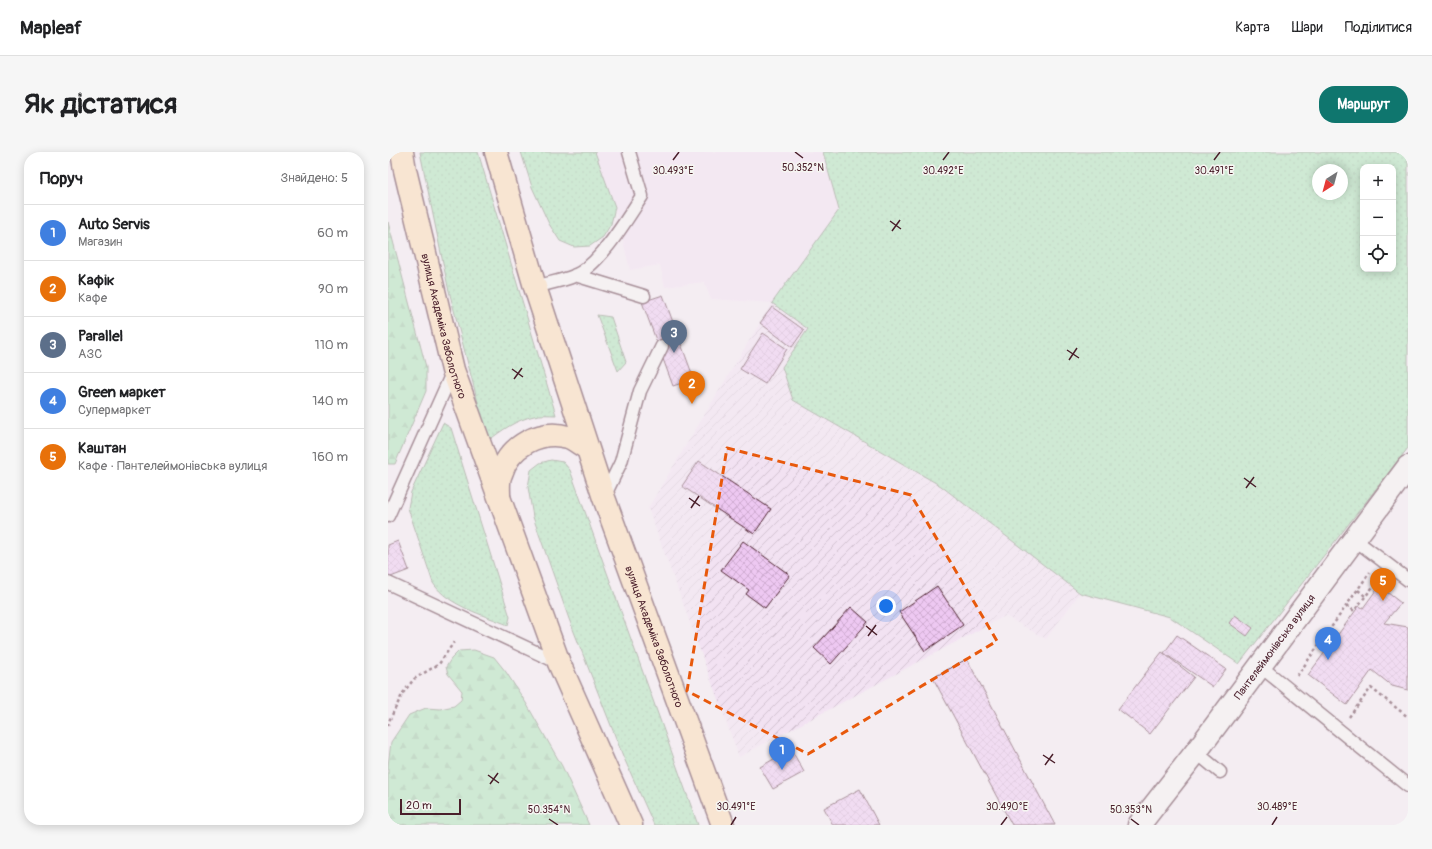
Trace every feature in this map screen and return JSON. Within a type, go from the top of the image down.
[{"type":"highway","name":"вулиця Академіка Заболотного","points":[[402,152],[454,370],[559,663],[631,825]]},
{"type":"highway","name":"вулиця Академіка Заболотного","points":[[496,152],[535,287],[587,448],[723,825]]},
{"type":"highway","name":"вулиця Академіка Заболотного","points":[[498,496],[500,474],[510,455],[527,442],[547,435],[568,438],[587,448]]},
{"type":"street","name":"Пантелеймонівська вулиця","points":[[1139,825],[1196,752],[1408,467]]},
{"type":"lane","points":[[535,287],[575,275],[594,262],[615,237],[642,196],[628,152]]},
{"type":"lane","points":[[575,275],[644,296]]},
{"type":"lane","points":[[604,498],[621,462],[640,391],[662,346]]},
{"type":"lane","points":[[388,516],[454,370]]},
{"type":"lane","points":[[1354,539],[1408,580]]},
{"type":"lane","points":[[388,583],[559,663]]},
{"type":"lane","points":[[1260,666],[1408,786]]},
{"type":"lane","points":[[1196,752],[1220,772]]},
{"type":"path","points":[[1294,680],[1371,571]]},
{"type":"path","points":[[1347,605],[1354,611],[1380,578]]},
{"type":"path","points":[[1358,590],[1365,596]]},
{"type":"path","points":[[388,726],[403,693],[414,679],[439,664],[454,642]]},
{"type":"path","points":[[1347,720],[1371,688],[1408,717]]},
{"type":"highlighted area","points":[[727,448],[911,495],[997,641],[808,754],[687,691]]},
{"type":"shaded area","points":[[595,152],[822,152],[839,210],[772,303],[711,299],[704,282],[665,287],[660,265],[630,270],[615,207]]},
{"type":"shaded area","points":[[772,303],[808,329],[782,367],[793,400],[941,486],[1080,593],[1046,639],[1005,616],[739,757],[648,508]]},
{"type":"green space","points":[[420,152],[478,152],[556,415],[537,415],[521,420],[504,429],[488,441],[448,287]]},
{"type":"green space","points":[[521,152],[595,152],[615,207],[611,224],[603,237],[590,246],[574,247],[560,241],[549,224],[532,187]]},
{"type":"green space","points":[[823,152],[1408,152],[1408,448],[1239,664],[1170,617],[1080,593],[941,486],[793,400],[782,367],[808,329],[772,303],[839,210]]},
{"type":"green space","points":[[388,222],[426,367],[426,391],[395,464],[388,464]]},
{"type":"green space","points":[[597,315],[611,317],[626,362],[618,371]]},
{"type":"green space","points":[[443,423],[451,428],[510,617],[508,625],[457,604],[440,591],[433,583],[408,508],[411,492]]},
{"type":"green space","points":[[551,460],[563,462],[570,470],[698,825],[654,825],[623,756],[569,619],[533,517],[528,487],[531,470],[540,463]]},
{"type":"green space","points":[[474,650],[494,657],[506,672],[526,703],[562,766],[589,825],[388,825],[388,766],[391,742],[409,715],[426,708],[440,709],[454,706],[461,700],[462,691],[448,674],[446,667],[459,651]]},
{"type":"building","points":[[663,295],[694,379],[673,386],[642,302]]},
{"type":"building","points":[[772,307],[804,330],[792,347],[760,323]]},
{"type":"building","points":[[763,333],[787,349],[765,384],[740,369]]},
{"type":"building","points":[[699,461],[771,509],[754,534],[682,486]]},
{"type":"building","points":[[398,541],[409,570],[388,578],[388,545]]},
{"type":"building","points":[[743,541],[790,575],[765,608],[746,594],[749,590],[721,570]]},
{"type":"building","points":[[937,586],[963,625],[925,651],[899,612]]},
{"type":"building","points":[[1379,586],[1401,603],[1384,623],[1408,627],[1408,690],[1392,686],[1372,670],[1347,705],[1308,675],[1359,606],[1363,608]]},
{"type":"building","points":[[851,607],[868,622],[831,664],[814,648]]},
{"type":"building","points":[[1235,615],[1253,628],[1247,636],[1229,623]]},
{"type":"building","points":[[1177,635],[1226,669],[1213,687],[1164,653]]},
{"type":"building","points":[[1162,652],[1194,677],[1150,734],[1118,709]]},
{"type":"building","points":[[967,659],[1055,825],[1012,825],[933,678]]},
{"type":"building","points":[[791,749],[804,772],[773,789],[760,767]]},
{"type":"building","points":[[860,789],[879,825],[833,825],[824,808]]},
{"type":"place","name":"Parallel","points":[[674,353]]},
{"type":"place","name":"Кафік","points":[[692,404]]},
{"type":"place","name":"Каштан","points":[[1383,601]]},
{"type":"place","name":"Green маркет","points":[[1328,660]]},
{"type":"place","name":"Auto Servis","points":[[782,770]]}]
